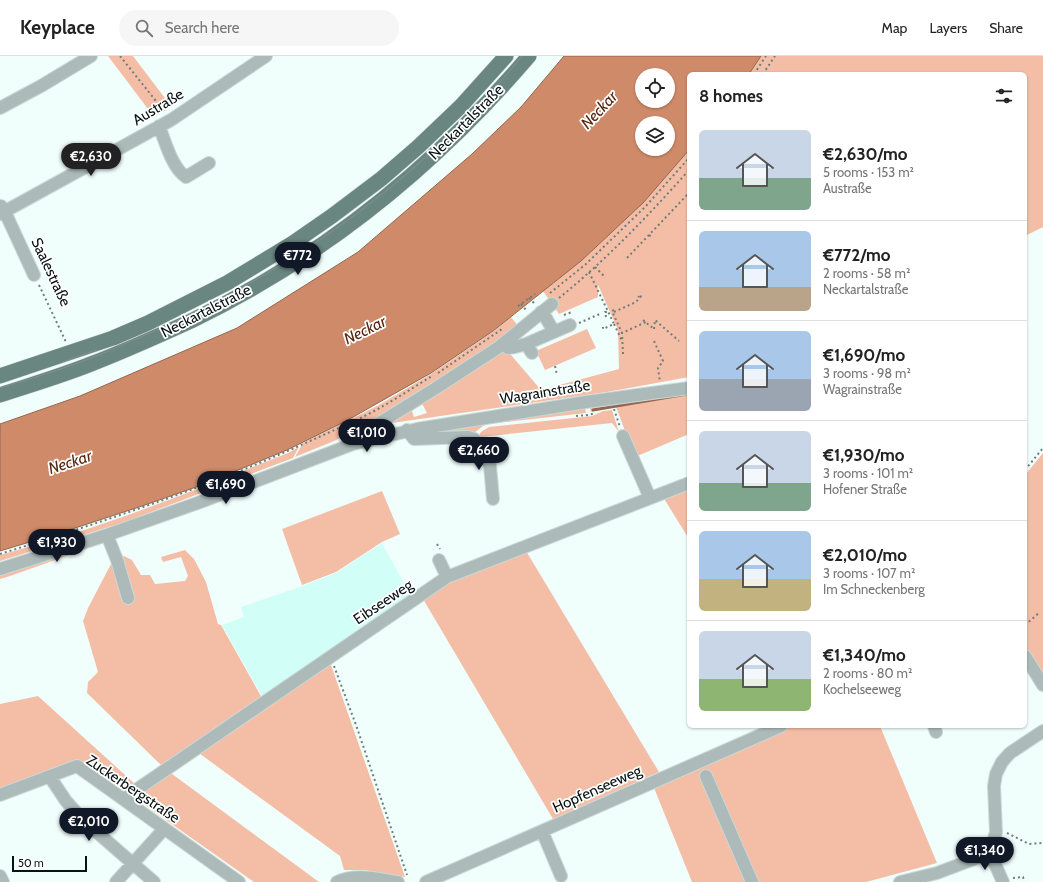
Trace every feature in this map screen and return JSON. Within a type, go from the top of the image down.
[{"type":"main road","name":"Neckartalstraße","points":[[0,376],[120,335],[227,283],[293,243],[381,179],[418,147],[461,106],[506,56]]},
{"type":"main road","name":"Neckartalstraße","points":[[0,394],[90,364],[157,336],[235,298],[296,261],[348,226],[398,188],[470,121],[528,56]]},
{"type":"street","points":[[0,108],[41,86],[91,56]]},
{"type":"street","name":"Austraße","points":[[2,210],[171,120],[266,56]]},
{"type":"street","points":[[159,126],[172,160],[186,177],[209,163]]},
{"type":"street","name":"Saalestraße","points":[[2,210],[34,275]]},
{"type":"street","points":[[374,438],[376,428],[385,420],[498,347],[540,307],[548,331]]},
{"type":"street","points":[[508,348],[529,349],[548,331],[571,319]]},
{"type":"street","name":"Wagrainstraße","points":[[0,569],[106,535],[213,497],[336,449],[374,438],[407,430],[586,402],[687,388]]},
{"type":"street","points":[[407,430],[414,438],[468,437],[474,439],[480,446],[490,466],[493,499]]},
{"type":"street","points":[[623,436],[650,498]]},
{"type":"street","name":"Eibseeweg","points":[[124,799],[447,578],[687,484]]},
{"type":"street","points":[[106,535],[118,560],[128,598]]},
{"type":"street","points":[[439,560],[447,578]]},
{"type":"street","points":[[1027,659],[1043,685]]},
{"type":"street","name":"Hopfenseeweg","points":[[426,882],[776,728]]},
{"type":"street","points":[[1003,882],[990,853],[996,832],[994,786],[996,774],[1002,762],[1010,753],[1043,731]]},
{"type":"street","name":"Zuckerbergstraße","points":[[0,795],[77,766],[239,882]]},
{"type":"street","points":[[706,776],[752,882]]},
{"type":"street","points":[[50,777],[66,801],[84,821],[154,882]]},
{"type":"street","points":[[116,882],[164,829]]},
{"type":"street","points":[[542,831],[561,876]]},
{"type":"street","points":[[900,882],[937,873],[990,853]]},
{"type":"street","points":[[0,876],[3,882]]},
{"type":"street","points":[[336,882],[347,877],[398,882]]},
{"type":"path","points":[[120,56],[171,120]]},
{"type":"path","points":[[753,72],[766,56]]},
{"type":"path","points":[[764,72],[775,56]]},
{"type":"path","points":[[540,307],[639,212],[687,160]]},
{"type":"path","points":[[540,307],[595,267],[669,193],[687,172]]},
{"type":"path","points":[[627,258],[687,195]]},
{"type":"path","points":[[649,235],[653,238]]},
{"type":"path","points":[[595,267],[604,277]]},
{"type":"path","points":[[589,272],[622,342]]},
{"type":"path","name":"Saalestraße","points":[[34,275],[72,352]]},
{"type":"path","points":[[518,306],[535,294]]},
{"type":"path","points":[[529,298],[533,302]]},
{"type":"path","points":[[623,354],[622,332],[612,311],[636,302],[638,298]]},
{"type":"path","points":[[521,304],[525,309]]},
{"type":"path","points":[[606,317],[606,311],[609,316],[610,315]]},
{"type":"path","points":[[571,319],[579,323],[602,313]]},
{"type":"path","points":[[643,320],[654,329],[655,320],[680,341]]},
{"type":"path","points":[[622,332],[646,322]]},
{"type":"path","points":[[608,324],[603,328],[614,324]]},
{"type":"path","points":[[0,554],[71,532],[225,478],[288,452],[378,409],[434,375],[502,329]]},
{"type":"path","points":[[654,341],[663,361],[658,368],[663,392]]},
{"type":"path","points":[[554,366],[557,375]]},
{"type":"path","points":[[615,410],[623,436]]},
{"type":"path","points":[[346,421],[354,434]]},
{"type":"path","points":[[1027,468],[1043,448]]},
{"type":"path","points":[[1027,623],[1040,612]]},
{"type":"path","points":[[330,657],[356,725],[409,882]]},
{"type":"path","points":[[996,828],[1030,844],[1043,842]]},
{"type":"shaded area","points":[[108,56],[133,56],[171,106],[154,117]]},
{"type":"shaded area","points":[[754,56],[1043,56],[1043,227],[1027,235],[1027,72],[742,72]]},
{"type":"shaded area","points":[[687,152],[687,377],[607,392],[392,423],[395,419],[411,408],[414,417],[427,413],[418,396],[374,421],[334,441],[295,457],[303,443],[377,406],[431,374],[494,331],[511,317],[519,327],[501,341],[541,390],[619,369],[618,330],[598,285],[598,297],[559,314],[543,291],[581,261],[643,203]]},
{"type":"shaded area","points":[[587,329],[596,348],[545,370],[536,351]]},
{"type":"shaded area","points":[[687,392],[687,435],[635,457],[616,407],[591,412],[590,408]]},
{"type":"shaded area","points":[[585,408],[586,413],[488,424],[474,433],[419,433]]},
{"type":"shaded area","points":[[612,410],[619,432],[612,423],[481,437],[479,435],[489,427],[592,416],[603,411]]},
{"type":"shaded area","points":[[299,447],[293,458],[125,522],[0,561],[0,555],[88,529],[203,487],[288,453]]},
{"type":"shaded area","points":[[1043,453],[1043,676],[1027,649],[1027,473]]},
{"type":"shaded area","points":[[687,488],[687,536],[663,497]]},
{"type":"shaded area","points":[[382,491],[400,534],[382,542],[336,572],[302,585],[282,529]]},
{"type":"shaded area","points":[[382,543],[412,598],[263,698],[222,625],[244,617],[241,607],[336,573]]},
{"type":"shaded area","points":[[100,544],[10,576],[0,579],[0,574]]},
{"type":"shaded area","points":[[185,550],[194,559],[206,582],[218,624],[221,625],[262,698],[162,766],[87,693],[88,682],[98,672],[83,621],[88,608],[111,564],[124,556],[132,560],[141,575],[150,575],[155,584],[185,581],[188,576],[181,557],[163,562],[161,557]]},
{"type":"shaded area","points":[[526,551],[659,772],[553,819],[423,599],[449,581]]},
{"type":"shaded area","points":[[330,662],[405,877],[364,870],[344,870],[340,856],[196,751]]},
{"type":"shaded area","points":[[38,696],[135,784],[125,791],[77,759],[0,788],[0,704]]},
{"type":"shaded area","points":[[762,728],[881,728],[937,863],[866,882],[692,882],[650,778]]},
{"type":"shaded area","points":[[168,771],[319,882],[254,882],[132,796]]},
{"type":"water","name":"Neckar","points":[[564,56],[761,56],[750,72],[687,72],[687,152],[643,203],[581,261],[493,331],[431,373],[346,421],[287,450],[199,486],[66,531],[0,551],[0,424],[80,396],[237,328],[358,252],[472,154],[521,107]]},
{"type":"waterway","points":[[593,410],[687,394]]},
{"type":"tram line","points":[[0,388],[82,362],[187,316],[241,288],[293,257],[344,223],[393,186],[439,145],[482,102],[522,56]]},
{"type":"tram line","points":[[62,362],[96,350]]}]
